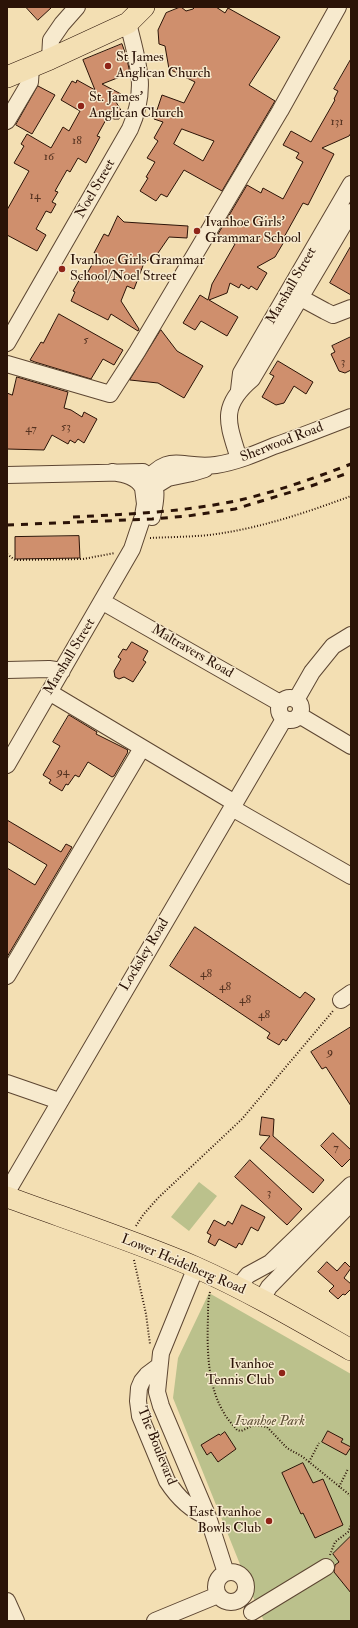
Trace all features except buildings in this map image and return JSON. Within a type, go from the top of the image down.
[{"type":"main road","points":[[7,77],[128,23],[144,7]]},
{"type":"main road","name":"Lower Heidelberg Road","points":[[7,1198],[144,1246],[205,1272],[262,1299],[351,1350]]},
{"type":"street","points":[[50,59],[51,40],[62,24],[77,7]]},
{"type":"street","points":[[7,364],[110,394],[137,352],[280,111],[338,7]]},
{"type":"street","name":"Noel Street","points":[[7,343],[136,117],[140,101],[141,86],[128,23]]},
{"type":"street","points":[[7,121],[30,82],[31,67]]},
{"type":"street","name":"Marshall Street","points":[[239,390],[241,373],[351,184]]},
{"type":"street","name":"Marshall Street","points":[[239,459],[230,429],[229,413],[231,404],[239,390],[252,379],[351,212]]},
{"type":"street","points":[[301,298],[334,315],[351,308]]},
{"type":"street","name":"Sherwood Road","points":[[149,482],[192,473],[239,459],[351,417]]},
{"type":"street","points":[[106,472],[131,463],[179,464]]},
{"type":"street","name":"Sherwood Road","points":[[149,482],[164,465],[179,464],[212,466]]},
{"type":"street","points":[[7,475],[140,471],[149,482],[154,505],[150,528],[145,538]]},
{"type":"street","name":"Marshall Street","points":[[7,765],[103,602],[132,549],[144,513],[144,492],[149,482]]},
{"type":"street","name":"Marshall Street","points":[[132,549],[145,538]]},
{"type":"street","name":"Maltravers Road","points":[[103,602],[290,709],[351,746]]},
{"type":"street","name":"Locksley Road","points":[[7,1192],[312,672],[333,646],[351,635]]},
{"type":"street","points":[[7,670],[51,669],[62,671]]},
{"type":"street","points":[[49,692],[142,748],[233,806],[351,876]]},
{"type":"street","points":[[7,976],[142,748]]},
{"type":"street","points":[[7,1083],[59,1101]]},
{"type":"street","points":[[238,1287],[248,1275],[270,1262],[351,1185]]},
{"type":"street","points":[[262,1299],[269,1287],[351,1203]]},
{"type":"street","name":"The Boulevard","points":[[205,1272],[160,1360],[147,1375],[139,1388],[138,1401],[140,1416],[167,1481],[173,1491],[196,1512],[208,1517]]},
{"type":"street","name":"The Boulevard","points":[[160,1360],[157,1392],[158,1400],[208,1517],[226,1573]]},
{"type":"street","points":[[239,1600],[254,1616],[326,1567]]},
{"type":"street","points":[[226,1573],[235,1573],[243,1579],[246,1588],[245,1593],[239,1600],[234,1602],[225,1601],[218,1595],[216,1585],[218,1580],[226,1573]]},
{"type":"street","points":[[155,1621],[218,1595]]},
{"type":"street","points":[[7,1601],[16,1621]]},
{"type":"path","points":[[145,538],[209,535],[251,527],[283,520],[351,496]]},
{"type":"path","points":[[7,554],[15,560],[83,559],[116,552]]},
{"type":"path","points":[[136,1226],[143,1215],[158,1198],[242,1119],[331,1011],[343,1001]]},
{"type":"path","points":[[134,1259],[134,1265],[146,1314],[150,1346],[160,1360]]},
{"type":"path","points":[[205,1272],[208,1297],[207,1331],[209,1364],[214,1389],[224,1413],[237,1430],[241,1431],[254,1425],[267,1427],[287,1448],[309,1462],[351,1496]]},
{"type":"path","points":[[309,1462],[319,1443]]},
{"type":"path","points":[[339,1487],[348,1469]]},
{"type":"path","points":[[326,1567],[335,1542],[348,1532],[351,1525]]},
{"type":"green space","points":[[199,1182],[217,1196],[189,1231],[171,1217]]},
{"type":"green space","name":"Ivanhoe Park","points":[[209,1293],[351,1374],[351,1621],[264,1621],[256,1604],[173,1398],[178,1358]]},
{"type":"railway","points":[[73,517],[157,512],[220,504],[282,488],[351,464]]},
{"type":"railway","points":[[7,525],[152,519],[188,516],[235,509],[351,472]]},
{"type":"place","name":"St James Anglican Church","points":[[108,66]]},
{"type":"place","name":"St. James' Anglican Church","points":[[81,106]]},
{"type":"place","name":"Ivanhoe Girls' Grammar School","points":[[197,231]]},
{"type":"place","name":"Ivanhoe Girls Grammar School/Noel Street","points":[[62,269]]},
{"type":"place","name":"Ivanhoe Tennis Club","points":[[282,1373]]},
{"type":"place","name":"East Ivanhoe Bowls Club","points":[[269,1521]]}]
